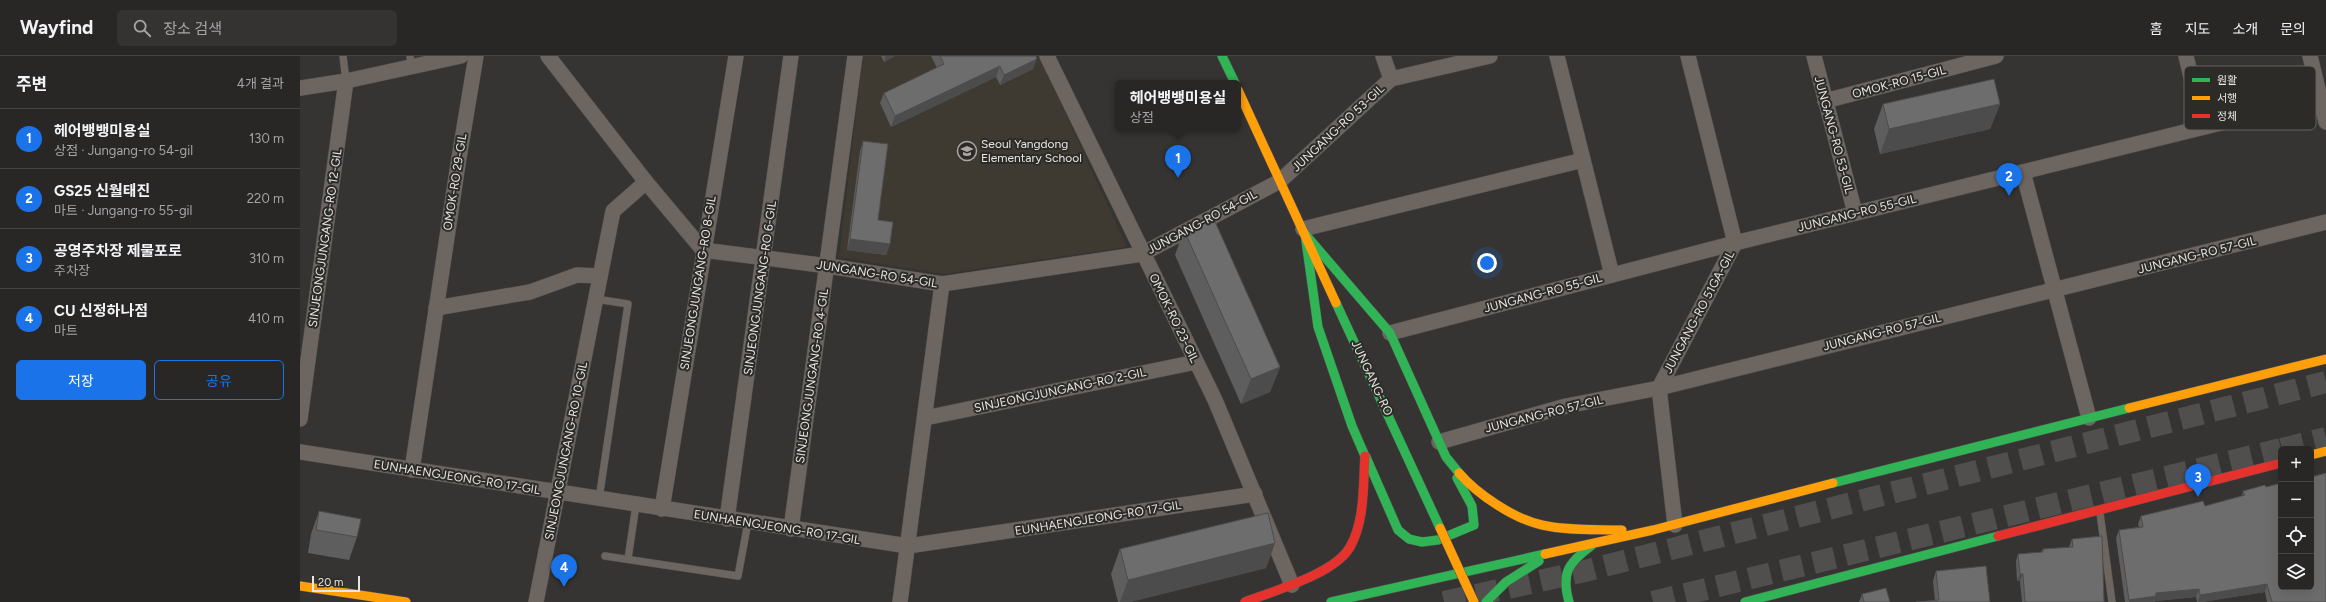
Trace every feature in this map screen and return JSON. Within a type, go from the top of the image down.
[{"type":"main road","points":[[1222,56],[1234,80]]},
{"type":"main road","name":"JUNGANG-RO","points":[[1241,96],[1474,602]]},
{"type":"main road","points":[[1304,232],[1390,333],[1446,457],[1472,505],[1476,517],[1474,525],[1467,531],[1426,542],[1415,542],[1406,538],[1398,530],[1352,426],[1318,327],[1304,232]]},
{"type":"main road","points":[[1331,602],[1675,525],[2089,418],[2326,359]]},
{"type":"main road","points":[[2314,454],[2326,451]]},
{"type":"main road","points":[[1245,602],[1292,585],[1331,566],[1350,548],[1360,517],[1365,456]]},
{"type":"main road","points":[[1446,457],[1470,485],[1510,512],[1541,525],[1572,529],[1653,530]]},
{"type":"main road","points":[[1745,602],[2278,464]]},
{"type":"main road","points":[[1569,602],[1564,589],[1565,572],[1572,560],[1594,544]]},
{"type":"main road","points":[[1486,602],[1506,582],[1550,554]]},
{"type":"main road","points":[[300,586],[406,602]]},
{"type":"main road","points":[[1351,598],[1379,600]]},
{"type":"street","points":[[300,88],[346,81],[411,61],[461,56]]},
{"type":"street","name":"OMOK-RO 29-GIL","points":[[412,470],[476,56]]},
{"type":"street","points":[[548,56],[646,182],[703,250]]},
{"type":"street","name":"SINJEONGJUNGANG-RO 8-GIL","points":[[662,509],[703,250],[736,56]]},
{"type":"street","name":"SINJEONGJUNGANG-RO 6-GIL","points":[[727,519],[791,56]]},
{"type":"street","name":"SINJEONGJUNGANG-RO 4-GIL","points":[[791,528],[856,56]]},
{"type":"street","name":"OMOK-RO 23-GIL","points":[[1047,56],[1142,254],[1215,400],[1292,585]]},
{"type":"street","points":[[1382,56],[1391,79]]},
{"type":"street","name":"JUNGANG-RO 53-GIL","points":[[1280,181],[1391,79],[1490,56]]},
{"type":"street","points":[[1557,56],[1612,275]]},
{"type":"street","name":"JUNGANG-RO 51GA-GIL","points":[[1675,525],[1659,388],[1735,243],[1688,56]]},
{"type":"street","name":"JUNGANG-RO 53-GIL","points":[[1814,56],[1855,213]]},
{"type":"street","name":"OMOK-RO 15-GIL","points":[[1825,101],[1996,56]]},
{"type":"street","points":[[2186,56],[2188,66]]},
{"type":"street","points":[[2310,56],[2313,66]]},
{"type":"street","points":[[2316,75],[2323,97],[2326,122]]},
{"type":"street","name":"SINJEONGJUNGANG-RO 12-GIL","points":[[300,420],[346,81]]},
{"type":"street","name":"JUNGANG-RO 55-GIL","points":[[1390,333],[1735,243],[2191,130]]},
{"type":"street","points":[[1304,232],[1583,160]]},
{"type":"street","points":[[2023,172],[2089,418]]},
{"type":"street","name":"JUNGANG-RO 54-GIL","points":[[703,250],[828,266],[942,284],[1142,254],[1280,181]]},
{"type":"street","name":"SINJEONGJUNGANG-RO 10-GIL","points":[[536,602],[612,211],[646,182]]},
{"type":"street","name":"JUNGANG-RO 57-GIL","points":[[1439,442],[1566,406],[1659,388],[2326,222]]},
{"type":"street","points":[[436,308],[530,292],[576,275],[600,276]]},
{"type":"street","points":[[900,602],[942,284]]},
{"type":"street","name":"SINJEONGJUNGANG-RO 2-GIL","points":[[925,418],[1196,362]]},
{"type":"street","name":"EUNHAENGJEONG-RO 17-GIL","points":[[300,452],[558,494],[908,546],[1255,494]]},
{"type":"lane","points":[[343,56],[346,81]]},
{"type":"lane","points":[[596,299],[628,304],[599,500]]},
{"type":"lane","points":[[628,559],[636,506]]},
{"type":"lane","points":[[2100,509],[2112,602]]},
{"type":"lane","points":[[605,556],[738,576],[748,522]]},
{"type":"shaded area","name":"Seoul Yangdong Elementary School","points":[[863,56],[1039,56],[1127,247],[943,274],[839,257]]},
{"type":"building","points":[[940,56],[1036,56],[1037,59],[1004,75],[1000,66],[895,116],[884,93],[944,64]]},
{"type":"building","points":[[1994,79],[2000,104],[1889,129],[1883,104]]},
{"type":"building","points":[[863,141],[888,144],[878,220],[893,222],[890,244],[850,239]]},
{"type":"building","points":[[1213,217],[1280,367],[1251,379],[1184,230]]},
{"type":"building","points":[[2326,473],[2326,602],[2272,602],[2267,584],[2200,595],[2199,589],[2156,593],[2156,596],[2129,600],[2119,530],[2143,527],[2141,516],[2203,501],[2205,506],[2245,495],[2243,491],[2265,485],[2266,487],[2278,484],[2278,590],[2314,590],[2314,476]]},
{"type":"building","points":[[319,511],[361,519],[357,537],[316,530]]},
{"type":"building","points":[[1268,513],[1275,543],[1128,580],[1120,549]]},
{"type":"building","points":[[2102,536],[2104,602],[2025,602],[2023,574],[2020,574],[2018,554],[2043,552],[2043,549],[2073,547],[2072,539]]},
{"type":"building","points":[[1986,566],[1990,602],[1916,602],[1939,600],[1936,571]]},
{"type":"building","points":[[1886,588],[1890,602],[1864,602],[1862,594]]},
{"type":"tunnel","points":[[1444,602],[1581,572],[2326,382]]},
{"type":"tunnel","points":[[2294,446],[2326,438]]},
{"type":"tunnel","points":[[1653,602],[2278,450]]},
{"type":"traffic: fast","points":[[1222,56],[1234,80]]},
{"type":"traffic: fast","points":[[1305,234],[1390,333],[1446,457],[1459,473]]},
{"type":"traffic: fast","points":[[1305,234],[1318,327],[1352,426],[1365,456]]},
{"type":"traffic: fast","points":[[1336,303],[1440,528]]},
{"type":"traffic: fast","points":[[1833,483],[2129,408]]},
{"type":"traffic: fast","points":[[1366,457],[1398,530],[1409,539],[1422,542],[1438,540],[1474,525],[1472,506],[1457,478]]},
{"type":"traffic: fast","points":[[1745,602],[1998,536]]},
{"type":"traffic: fast","points":[[1569,602],[1566,583],[1568,570],[1577,558],[1591,546]]},
{"type":"traffic: fast","points":[[1331,602],[1545,554]]},
{"type":"traffic: fast","points":[[1486,602],[1506,582],[1539,561]]},
{"type":"traffic: slow","points":[[1241,97],[1336,303]]},
{"type":"traffic: slow","points":[[2129,408],[2326,359]]},
{"type":"traffic: slow","points":[[2314,454],[2326,451]]},
{"type":"traffic: slow","points":[[1459,473],[1476,489],[1497,505],[1531,522],[1562,528],[1622,530]]},
{"type":"traffic: slow","points":[[1545,554],[1653,530],[1833,483]]},
{"type":"traffic: slow","points":[[1440,528],[1474,602]]},
{"type":"traffic: slow","points":[[300,586],[406,602]]},
{"type":"traffic: jam","points":[[1245,602],[1287,587],[1318,573],[1342,557],[1350,547],[1355,537],[1361,514],[1365,456]]},
{"type":"traffic: jam","points":[[1998,536],[2278,464]]},
{"type":"place","name":"Seoul Yangdong Elementary School","points":[[967,151]]},
{"type":"place","name":"헤어뱅뱅미용실","points":[[1178,178]]},
{"type":"place","name":"GS25 신월태진","points":[[2009,196]]},
{"type":"place","name":"공영주차장 제물포로","points":[[2198,497]]},
{"type":"place","name":"CU 신정하나점","points":[[564,587]]}]
